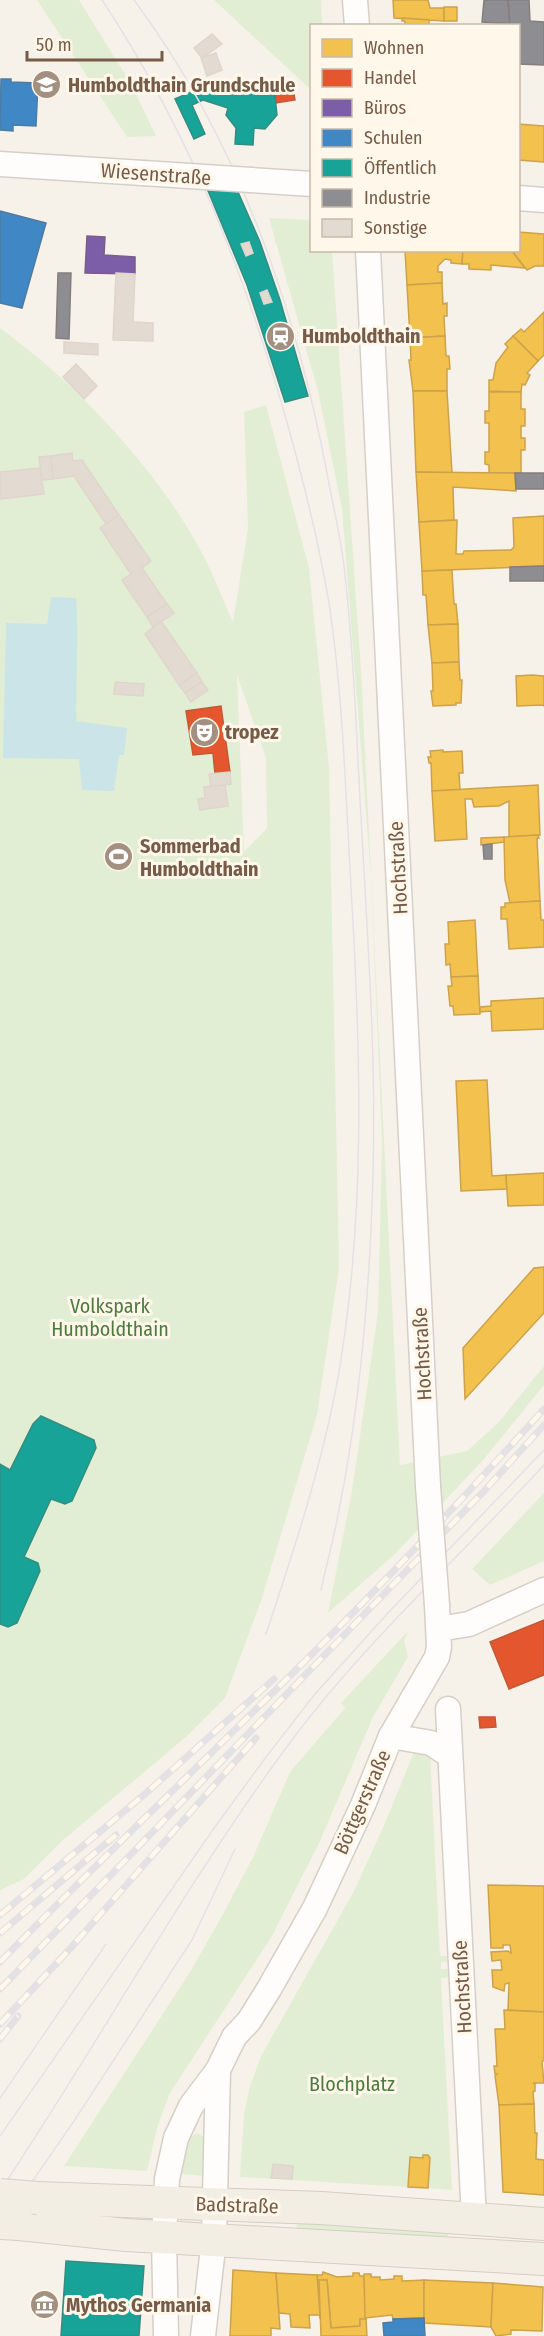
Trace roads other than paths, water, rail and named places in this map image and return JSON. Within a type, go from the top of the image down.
[{"type":"main road","name":"Badstraße","points":[[0,2195],[321,2208],[544,2224]]},
{"type":"main road","points":[[473,2254],[474,2218]]},
{"type":"main road","name":"Badstraße","points":[[10,2223],[164,2236],[544,2259]]},
{"type":"street","points":[[355,0],[357,24]]},
{"type":"street","name":"Wiesenstraße","points":[[0,164],[310,184]]},
{"type":"street","points":[[520,198],[544,200]]},
{"type":"street","name":"Hochstraße","points":[[368,252],[428,1486],[438,1617]]},
{"type":"street","points":[[438,1617],[469,1624],[544,1590]]},
{"type":"street","name":"Böttgerstraße","points":[[166,2336],[164,2236],[167,2179],[176,2138],[191,2106],[218,2070],[234,2037],[249,2021],[315,1908],[363,1805],[391,1736],[437,1657],[438,1617]]},
{"type":"street","name":"Hochstraße","points":[[448,1709],[474,2218]]},
{"type":"street","points":[[391,1736],[431,1743],[449,1755]]},
{"type":"street","name":"Böttgerstraße","points":[[202,2336],[214,2239],[218,2070]]},
{"type":"water","points":[[51,597],[76,598],[76,721],[127,728],[124,755],[119,755],[114,791],[82,790],[79,759],[3,758],[6,623],[47,624]]},
{"type":"tram line","points":[[102,0],[162,101],[188,153],[234,260],[272,370],[312,517],[335,646],[342,720],[359,1080],[359,1139],[353,1256],[339,1372],[325,1439],[298,1537],[266,1634]]},
{"type":"tram line","points":[[134,0],[170,53],[203,108],[256,223],[278,283],[313,406],[344,566],[353,673],[370,973],[374,1094],[373,1174],[370,1258],[359,1385],[347,1469],[321,1590]]},
{"type":"tram line","points":[[0,2136],[217,1824],[315,1694],[387,1614],[544,1450]]},
{"type":"tram line","points":[[0,2191],[209,1860],[245,1805],[312,1713],[376,1640],[544,1465]]},
{"type":"tram line","points":[[0,2228],[74,2121],[192,1940],[235,1849]]},
{"type":"tram line","points":[[0,2098],[106,1944]]},
{"type":"railway","points":[[0,1962],[338,1628],[544,1409]]},
{"type":"railway","points":[[0,1989],[485,1490],[544,1425]]},
{"type":"railway","points":[[0,1915],[145,1794],[274,1679]]},
{"type":"railway","points":[[0,2024],[68,1951],[256,1738]]},
{"type":"railway","points":[[0,1933],[116,1835]]},
{"type":"railway","points":[[0,2039],[18,2016]]},
{"type":"place","name":"Humboldthain Grundschule","points":[[47,85]]},
{"type":"place","name":"Humboldthain","points":[[281,336]]},
{"type":"place","name":"tropez","points":[[204,732]]},
{"type":"place","name":"Sommerbad Humboldthain","points":[[119,857]]},
{"type":"place","name":"Mythos Germania","points":[[45,2305]]},
{"type":"park label","name":"Volkspark Humboldthain","points":[[110,1318]]},
{"type":"park label","name":"Blochplatz","points":[[352,2084]]}]
